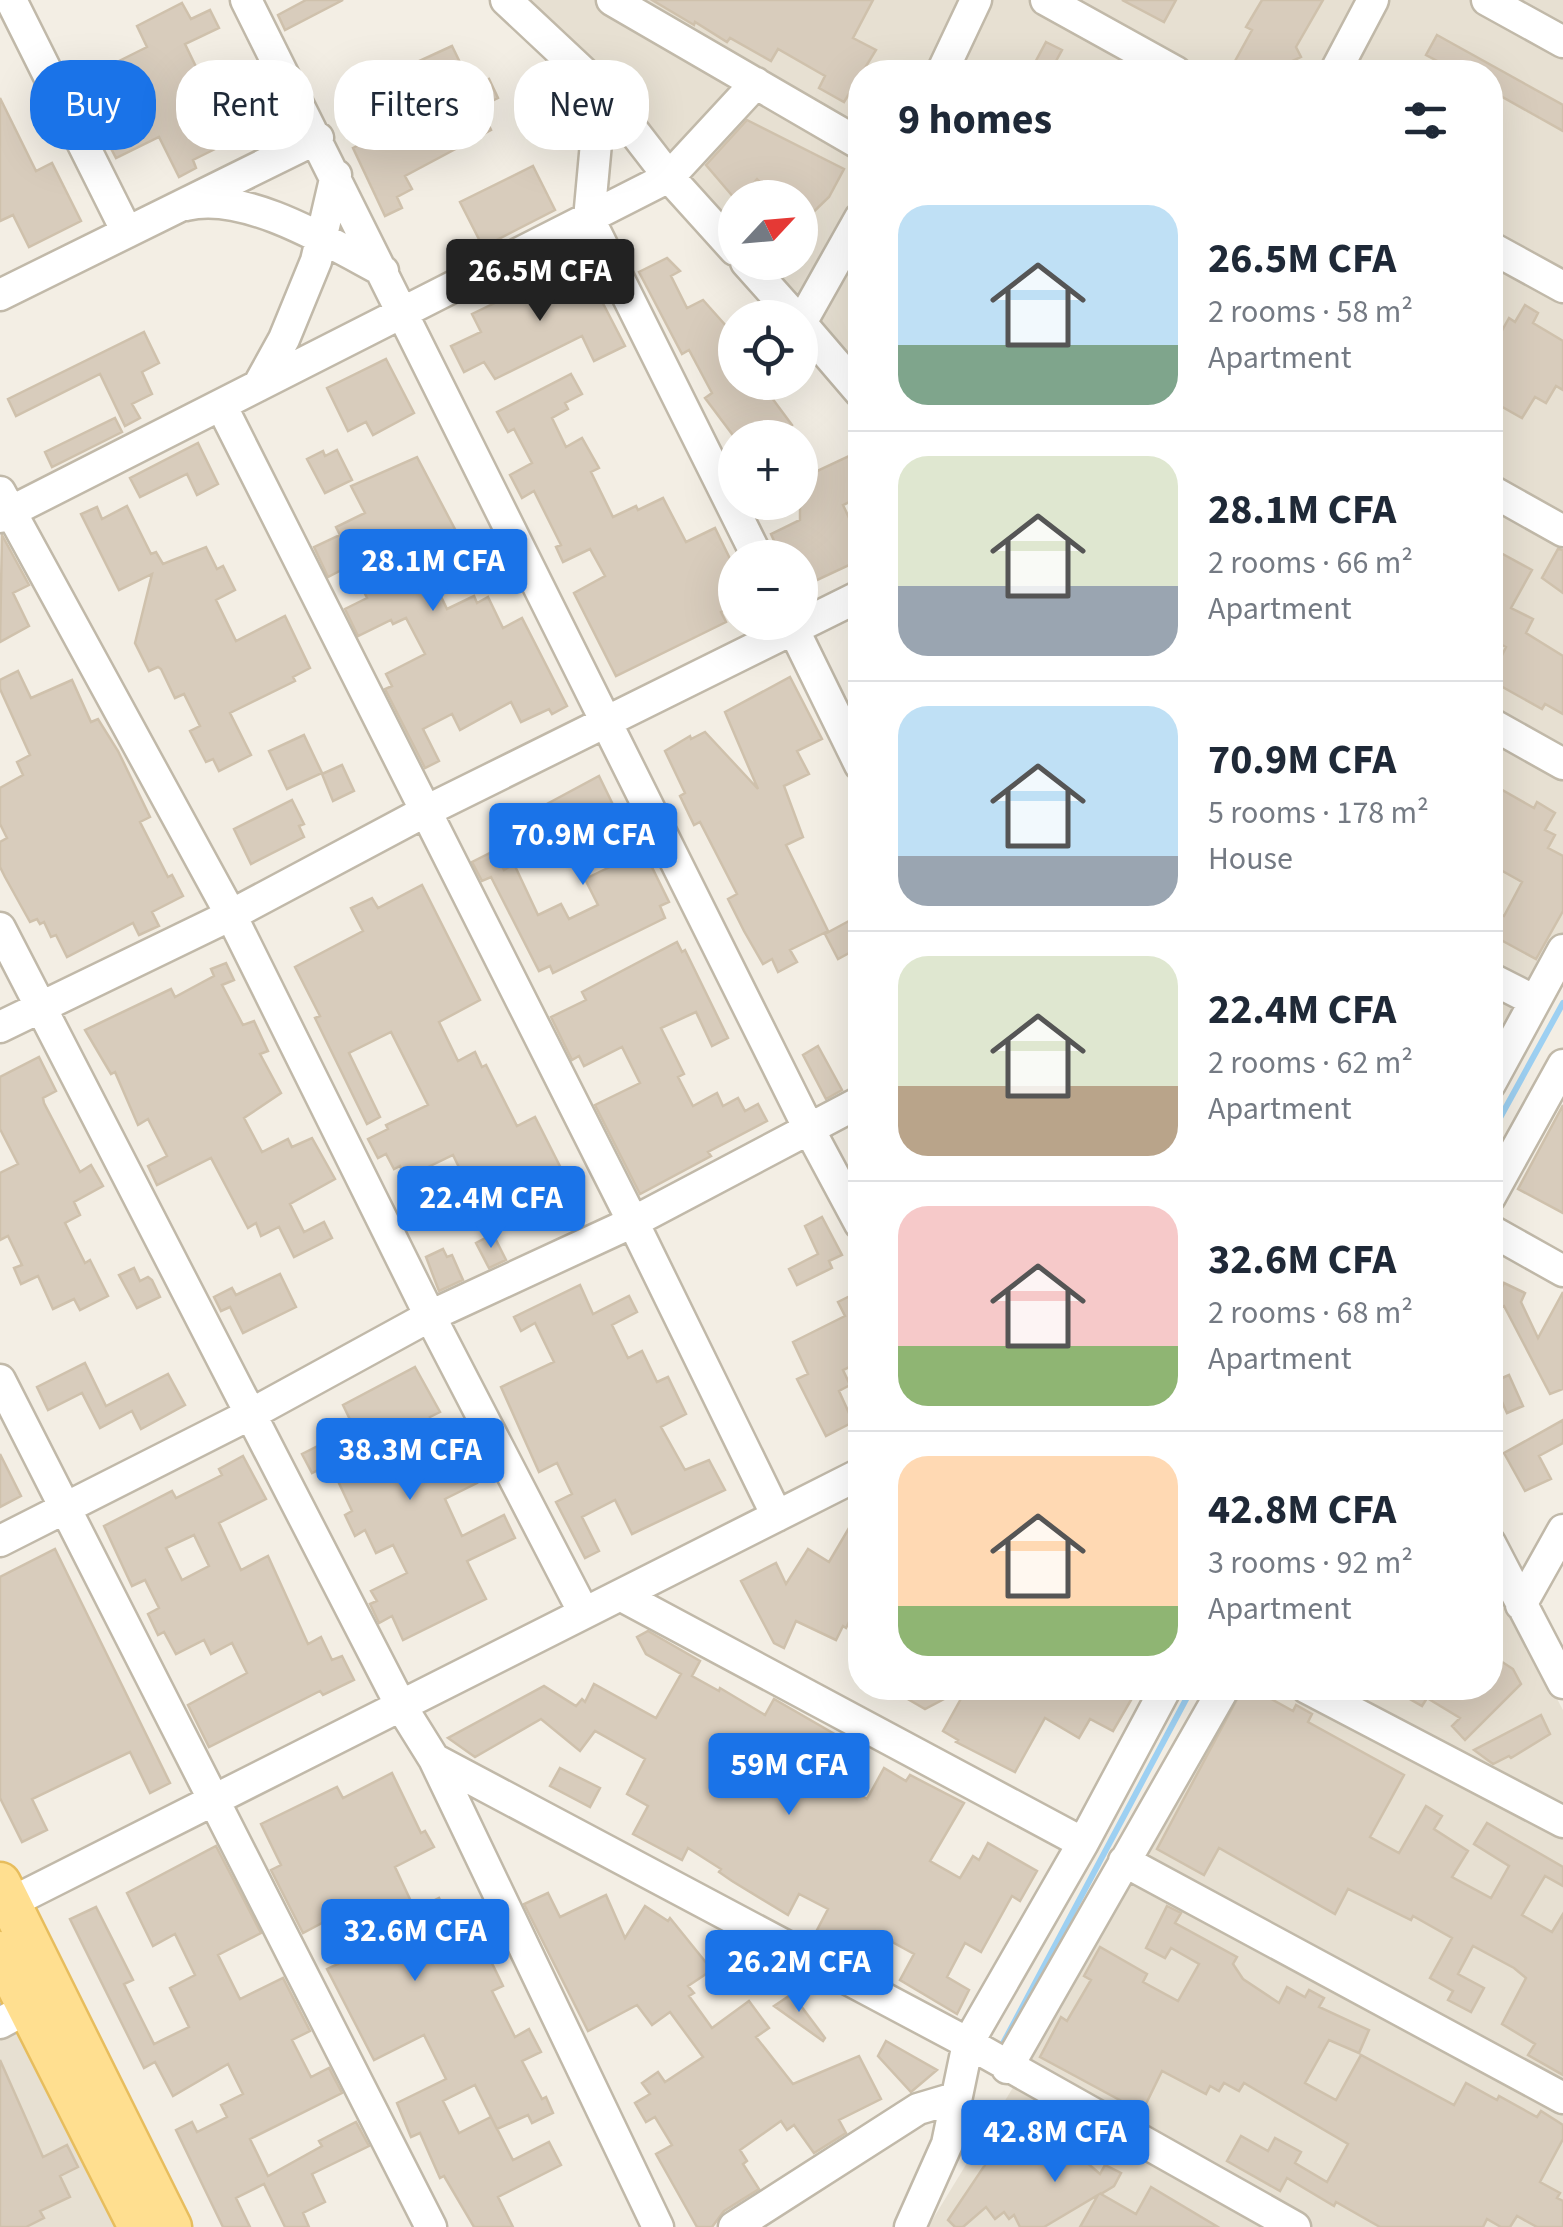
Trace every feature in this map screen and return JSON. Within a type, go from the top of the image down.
[{"type":"main road","points":[[3,1898],[171,2227]]},
{"type":"main road","points":[[0,1952],[14,2015],[138,2227]]},
{"type":"street","points":[[11,0],[126,232]]},
{"type":"street","points":[[246,0],[848,1201]]},
{"type":"street","points":[[506,0],[570,60]]},
{"type":"street","points":[[612,0],[848,137]]},
{"type":"street","points":[[948,60],[976,0]]},
{"type":"street","points":[[1046,0],[1154,60]]},
{"type":"street","points":[[1341,60],[1373,0]]},
{"type":"street","points":[[1487,0],[1563,42]]},
{"type":"street","points":[[584,1614],[430,1316],[231,914],[3,507],[221,405],[670,177],[756,83]]},
{"type":"street","points":[[0,294],[318,138]]},
{"type":"street","points":[[595,150],[589,219],[749,540]]},
{"type":"street","points":[[649,150],[718,231]]},
{"type":"street","points":[[258,386],[284,340],[316,261],[336,174]]},
{"type":"street","points":[[174,208],[200,202],[258,211],[322,238],[383,271]]},
{"type":"street","points":[[811,300],[848,238]]},
{"type":"street","points":[[1503,254],[1563,287]]},
{"type":"street","points":[[762,280],[780,300]]},
{"type":"street","points":[[818,343],[848,378]]},
{"type":"street","points":[[221,405],[777,1516]]},
{"type":"street","points":[[1503,497],[1563,531]]},
{"type":"street","points":[[818,615],[848,601]]},
{"type":"street","points":[[0,1027],[231,914],[765,640]]},
{"type":"street","points":[[799,640],[848,740]]},
{"type":"street","points":[[1503,730],[1563,764]]},
{"type":"street","points":[[0,928],[400,1706],[434,1758],[658,2227]]},
{"type":"street","points":[[1503,1060],[1563,950]]},
{"type":"street","points":[[1503,985],[1535,1001]]},
{"type":"street","points":[[1503,1174],[1563,1064]]},
{"type":"street","points":[[0,1541],[251,1414],[430,1316],[633,1222],[848,1108]]},
{"type":"street","points":[[1503,1237],[1563,1271]]},
{"type":"street","points":[[0,1380],[431,2227]]},
{"type":"street","points":[[3,1898],[214,1800],[848,1480]]},
{"type":"street","points":[[1521,1605],[1563,1530]]},
{"type":"street","points":[[1503,1569],[1563,1683]]},
{"type":"street","points":[[622,1596],[1083,1843]]},
{"type":"street","points":[[910,2227],[947,2144],[968,2042],[1083,1843],[1160,1700]]},
{"type":"street","points":[[1008,2068],[1217,1700]]},
{"type":"street","points":[[1330,1700],[1563,1822]]},
{"type":"street","points":[[434,1758],[968,2042],[1295,2227]]},
{"type":"street","points":[[1124,1861],[1563,2098]]},
{"type":"street","points":[[734,2227],[918,2109],[955,2098]]},
{"type":"shaded area","points":[[524,0],[1563,0],[1563,984],[1503,1081],[1503,60],[848,60],[848,402],[818,365],[818,300],[766,300],[750,280],[818,280],[818,180],[718,180],[718,241],[645,150],[649,150],[649,60],[572,60]]},
{"type":"shaded area","points":[[1503,1598],[1563,1710],[1563,2227],[928,2227],[1026,2066],[1225,1700],[1503,1700]]},
{"type":"shaded area","points":[[0,1973],[129,2227],[0,2227]]},
{"type":"building","points":[[306,0],[343,0],[285,30],[278,15]]},
{"type":"building","points":[[652,0],[873,0],[853,38],[876,50],[870,60],[848,60],[848,96],[844,102],[819,88],[825,76],[778,49],[771,61],[730,38],[727,42],[695,22],[694,25]]},
{"type":"building","points":[[1122,0],[1176,0],[1164,22]]},
{"type":"building","points":[[1262,0],[1323,0],[1296,47],[1301,57],[1295,60],[1236,60],[1252,30],[1246,27]]},
{"type":"building","points":[[182,3],[191,19],[210,10],[219,28],[185,44],[193,60],[176,60],[176,150],[213,150],[193,160],[196,168],[179,177],[159,137],[156,138],[156,60],[121,60],[147,47],[137,26]]},
{"type":"building","points":[[1437,35],[1482,60],[1435,60],[1426,55]]},
{"type":"building","points":[[1046,42],[1062,50],[1057,60],[1036,60]]},
{"type":"building","points":[[452,46],[459,60],[421,60]]},
{"type":"building","points":[[1503,72],[1563,105],[1563,131],[1503,97]]},
{"type":"building","points":[[0,98],[36,171],[52,163],[81,221],[29,247],[13,215],[0,221]]},
{"type":"building","points":[[747,120],[844,169],[829,197],[818,208],[818,180],[719,180],[706,165]]},
{"type":"building","points":[[112,150],[132,150],[116,158]]},
{"type":"building","points":[[354,150],[454,150],[405,176],[412,189],[397,197],[402,208],[385,216]]},
{"type":"building","points":[[533,166],[555,210],[483,247],[460,202]]},
{"type":"building","points":[[667,258],[680,271],[671,276],[687,308],[703,300],[718,317],[718,400],[773,400],[788,420],[722,420],[705,398],[712,393],[689,350],[682,354],[639,272]]},
{"type":"building","points":[[581,261],[625,346],[594,361],[582,336],[495,379],[484,362],[464,372],[451,346],[481,332],[472,314]]},
{"type":"building","points":[[1525,305],[1538,313],[1533,323],[1563,341],[1563,390],[1556,386],[1546,403],[1535,397],[1522,418],[1503,407],[1503,329],[1509,318],[1515,322]]},
{"type":"building","points":[[144,332],[159,363],[142,372],[152,394],[132,404],[140,418],[125,426],[100,374],[16,416],[8,399]]},
{"type":"building","points":[[386,359],[414,413],[373,435],[366,422],[348,431],[327,388]]},
{"type":"building","points":[[571,374],[582,394],[565,403],[568,409],[552,418],[566,447],[582,438],[599,468],[591,472],[613,517],[663,498],[686,542],[715,528],[721,540],[718,626],[616,676],[574,593],[605,576],[590,549],[563,562],[556,547],[561,545],[534,491],[522,498],[510,475],[532,463],[514,429],[508,432],[497,412]]},
{"type":"building","points":[[115,418],[122,432],[52,467],[45,452]]},
{"type":"building","points":[[198,443],[218,484],[197,495],[187,474],[140,497],[130,478]]},
{"type":"building","points":[[337,450],[352,480],[325,493],[307,459],[323,451],[325,456]]},
{"type":"building","points":[[848,456],[848,503],[843,505],[848,516],[848,566],[818,580],[818,540],[774,540],[771,534],[800,520],[818,520],[818,471]]},
{"type":"building","points":[[417,457],[458,535],[420,553],[447,609],[474,596],[477,603],[488,597],[503,628],[522,618],[567,706],[552,714],[549,709],[521,722],[511,702],[460,730],[452,714],[423,729],[439,761],[425,768],[385,689],[392,686],[386,674],[425,654],[406,618],[393,624],[391,620],[358,636],[345,609],[367,598],[351,565],[328,577],[314,547],[340,535],[336,527],[365,513],[351,486]]},
{"type":"building","points":[[127,506],[151,554],[156,552],[163,564],[206,547],[217,569],[223,566],[235,590],[216,600],[236,641],[285,616],[310,668],[293,677],[295,681],[230,713],[251,755],[219,771],[213,759],[206,762],[190,731],[200,726],[184,694],[175,698],[158,667],[149,671],[135,643],[152,574],[119,590],[81,514],[97,507],[102,519]]},
{"type":"building","points":[[2,535],[29,585],[13,593],[29,626],[0,642]]},
{"type":"building","points":[[1558,549],[1563,550],[1563,593],[1542,578]]},
{"type":"building","points":[[1503,554],[1532,570],[1511,608],[1533,619],[1526,633],[1563,656],[1563,714],[1545,704],[1542,709],[1503,687]]},
{"type":"building","points":[[18,671],[31,698],[72,680],[91,722],[98,719],[118,751],[150,817],[140,822],[168,877],[172,875],[183,896],[152,912],[159,926],[139,935],[133,923],[67,957],[44,922],[30,922],[5,877],[0,867],[0,842],[7,838],[0,824],[0,788],[23,775],[17,762],[30,755],[0,689],[0,680]]},
{"type":"building","points":[[790,677],[822,739],[797,751],[809,774],[784,786],[803,837],[786,845],[828,931],[790,950],[797,962],[778,972],[772,959],[763,964],[744,931],[728,899],[737,894],[700,822],[694,825],[680,796],[685,793],[665,751],[705,732],[758,789],[725,712]]},
{"type":"building","points":[[304,735],[322,773],[287,789],[269,751]]},
{"type":"building","points":[[342,765],[354,791],[333,801],[322,774]]},
{"type":"building","points":[[599,776],[639,858],[646,855],[669,902],[660,906],[665,918],[553,973],[550,966],[539,971],[491,877],[482,881],[472,862],[494,851],[504,870],[514,864],[538,915],[561,904],[569,919],[598,905],[585,879],[618,863],[593,811],[543,835],[532,812]]},
{"type":"building","points":[[1503,790],[1534,808],[1537,802],[1555,813],[1545,830],[1555,835],[1548,848],[1563,856],[1563,911],[1536,959],[1503,941],[1503,916],[1522,882],[1503,871]]},
{"type":"building","points":[[292,800],[304,824],[299,826],[304,837],[251,864],[234,829]]},
{"type":"building","points":[[422,885],[480,1000],[439,1022],[458,1061],[475,1052],[482,1067],[486,1065],[517,1126],[535,1117],[577,1200],[559,1209],[543,1179],[508,1197],[504,1190],[457,1213],[450,1197],[469,1188],[453,1155],[420,1171],[423,1176],[408,1183],[400,1166],[394,1169],[386,1154],[378,1158],[368,1139],[388,1129],[386,1125],[428,1105],[391,1032],[349,1053],[380,1117],[367,1124],[315,1018],[320,1016],[295,967],[363,931],[351,908],[372,898],[378,908]]},
{"type":"building","points":[[848,922],[848,954],[838,959],[825,934]]},
{"type":"building","points":[[677,942],[682,952],[685,950],[728,1038],[712,1046],[696,1012],[661,1028],[684,1074],[678,1077],[693,1106],[717,1093],[723,1106],[738,1098],[745,1111],[758,1104],[767,1121],[640,1194],[595,1105],[640,1083],[622,1047],[584,1066],[579,1056],[572,1060],[551,1017],[586,1000],[582,992]]},
{"type":"building","points":[[226,963],[234,980],[222,985],[243,1025],[254,1021],[268,1051],[260,1054],[281,1093],[244,1118],[262,1152],[288,1139],[292,1147],[312,1138],[335,1179],[290,1204],[304,1232],[324,1222],[332,1238],[294,1257],[279,1227],[261,1236],[256,1223],[248,1228],[211,1158],[157,1185],[148,1166],[167,1156],[148,1119],[138,1125],[115,1072],[111,1074],[85,1030],[171,989],[175,997],[214,976],[211,969]]},
{"type":"building","points":[[818,1046],[842,1090],[826,1099],[803,1055]]},
{"type":"building","points":[[39,1057],[56,1091],[43,1098],[44,1103],[80,1172],[91,1165],[103,1186],[74,1202],[80,1215],[65,1223],[85,1263],[90,1260],[108,1296],[80,1310],[74,1299],[53,1309],[38,1276],[21,1284],[14,1268],[22,1265],[8,1236],[0,1240],[0,1173],[18,1164],[0,1129],[0,1077]]},
{"type":"building","points":[[1563,1105],[1563,1213],[1518,1189]]},
{"type":"building","points":[[822,1217],[842,1255],[829,1261],[832,1268],[797,1285],[789,1269],[818,1254],[805,1226]]},
{"type":"building","points":[[493,1234],[506,1260],[489,1268],[476,1243]]},
{"type":"building","points":[[443,1249],[447,1257],[452,1255],[463,1280],[439,1291],[426,1257]]},
{"type":"building","points":[[134,1268],[140,1281],[148,1277],[152,1280],[160,1297],[137,1308],[119,1275]]},
{"type":"building","points":[[280,1274],[296,1307],[243,1333],[230,1307],[221,1311],[214,1297],[232,1288],[236,1295]]},
{"type":"building","points":[[580,1285],[593,1314],[629,1296],[637,1312],[612,1325],[628,1358],[642,1351],[657,1382],[668,1377],[686,1414],[661,1427],[685,1470],[709,1460],[725,1490],[632,1534],[615,1500],[582,1517],[599,1551],[585,1558],[556,1502],[572,1494],[557,1463],[539,1472],[501,1387],[554,1362],[535,1323],[521,1331],[514,1317]]},
{"type":"building","points":[[1503,1285],[1525,1293],[1521,1302],[1538,1338],[1563,1292],[1563,1389],[1550,1394],[1503,1306]]},
{"type":"building","points":[[848,1297],[848,1368],[843,1370],[848,1386],[839,1391],[848,1411],[848,1425],[826,1436],[797,1379],[808,1374],[793,1342],[845,1316],[838,1302]]},
{"type":"building","points":[[85,1363],[106,1406],[168,1374],[185,1405],[141,1429],[132,1411],[100,1428],[82,1393],[48,1410],[37,1387]]},
{"type":"building","points":[[415,1367],[440,1412],[430,1417],[451,1460],[472,1450],[479,1465],[470,1469],[477,1483],[445,1499],[462,1536],[504,1515],[515,1538],[467,1561],[486,1599],[403,1640],[392,1616],[379,1623],[370,1604],[377,1601],[371,1591],[407,1573],[393,1545],[376,1553],[365,1530],[355,1536],[345,1515],[352,1511],[330,1464],[312,1473],[302,1454],[322,1444],[326,1451],[357,1434],[343,1405]]},
{"type":"building","points":[[1509,1375],[1523,1406],[1507,1413],[1503,1404],[1503,1378]]},
{"type":"building","points":[[1563,1420],[1563,1443],[1539,1456],[1551,1479],[1525,1491],[1504,1453]]},
{"type":"building","points":[[0,1454],[21,1496],[0,1507]]},
{"type":"building","points":[[243,1456],[266,1499],[219,1523],[241,1570],[268,1556],[308,1644],[321,1637],[332,1660],[342,1656],[354,1680],[323,1695],[320,1691],[209,1747],[188,1705],[247,1673],[232,1643],[211,1654],[204,1640],[176,1654],[164,1632],[158,1635],[148,1614],[159,1608],[145,1580],[132,1586],[104,1526],[172,1491],[176,1498],[222,1475],[219,1469]],"holes":[[[194,1535],[209,1566],[182,1580],[166,1548]]]},
{"type":"building","points":[[848,1530],[846,1628],[843,1626],[836,1640],[796,1621],[784,1648],[774,1643],[741,1581],[776,1563],[786,1584],[808,1549],[829,1562]]},
{"type":"building","points":[[55,1549],[170,1783],[150,1793],[130,1752],[32,1799],[47,1830],[22,1842],[0,1798],[0,1577]]},
{"type":"building","points":[[648,1631],[700,1661],[692,1676],[719,1691],[720,1688],[765,1715],[774,1699],[850,1743],[831,1777],[867,1799],[884,1768],[906,1781],[910,1775],[964,1803],[930,1861],[960,1878],[973,1856],[979,1860],[988,1843],[1037,1871],[1020,1901],[1012,1896],[981,1952],[965,1943],[947,1977],[969,1990],[957,2014],[900,1980],[914,1954],[883,1937],[868,1964],[816,1932],[828,1909],[799,1894],[788,1915],[688,1848],[682,1860],[633,1834],[648,1806],[627,1794],[645,1759],[595,1731],[580,1751],[541,1719],[475,1757],[448,1738],[544,1686],[576,1706],[582,1699],[585,1702],[594,1684],[656,1718],[681,1674],[646,1654],[637,1637]]},
{"type":"building","points":[[1503,1662],[1513,1669],[1521,1684],[1465,1740],[1452,1726],[1460,1718],[1430,1700],[1503,1700]]},
{"type":"building","points":[[910,1700],[942,1700],[925,1709]]},
{"type":"building","points":[[960,1700],[1131,1700],[1113,1731],[1090,1719],[1079,1738],[1045,1718],[1015,1772],[956,1742],[943,1731]]},
{"type":"building","points":[[1237,1700],[1273,1700],[1293,1711],[1296,1705],[1312,1714],[1308,1722],[1404,1775],[1370,1837],[1399,1853],[1426,1806],[1442,1816],[1434,1829],[1468,1851],[1452,1877],[1491,1898],[1509,1866],[1474,1844],[1487,1823],[1563,1867],[1563,1886],[1545,1876],[1522,1915],[1552,1932],[1563,1914],[1563,2075],[1528,2055],[1535,2044],[1502,2024],[1526,1978],[1514,1968],[1473,1946],[1458,1974],[1484,1988],[1471,2012],[1448,2000],[1453,1991],[1430,1978],[1452,1938],[1413,1916],[1411,1920],[1348,1889],[1335,1914],[1219,1848],[1204,1875],[1157,1849]]},
{"type":"building","points":[[1541,1715],[1550,1734],[1511,1758],[1493,1764],[1474,1750]]},
{"type":"building","points":[[560,1768],[600,1788],[590,1807],[550,1786]]},
{"type":"building","points":[[392,1773],[421,1833],[425,1831],[434,1847],[395,1867],[415,1910],[439,1898],[448,1916],[465,1908],[503,1986],[492,1991],[515,2037],[529,2029],[541,2052],[522,2061],[553,2113],[532,2123],[528,2115],[497,2129],[513,2160],[549,2142],[561,2165],[498,2197],[513,2227],[474,2227],[444,2176],[440,2178],[420,2133],[411,2137],[397,2103],[446,2079],[424,2035],[374,2060],[327,1969],[357,1955],[337,1915],[303,1933],[271,1870],[281,1865],[261,1824],[337,1787],[343,1798]],"holes":[[[475,2085],[491,2117],[459,2133],[443,2101]]]},
{"type":"building","points":[[216,1846],[261,1933],[218,1955],[240,1999],[283,1978],[310,2031],[292,2040],[311,2077],[329,2068],[342,2093],[250,2139],[268,2176],[322,2146],[319,2141],[356,2122],[369,2146],[312,2174],[325,2202],[303,2213],[309,2227],[285,2227],[264,2184],[236,2198],[250,2227],[223,2227],[176,2130],[192,2122],[197,2132],[227,2117],[221,2105],[243,2094],[228,2064],[173,2096],[155,2062],[144,2068],[70,1919],[96,1907],[133,1980],[124,1984],[154,2044],[189,2027],[170,1988],[195,1975],[175,1934],[153,1946],[127,1893]]},
{"type":"building","points":[[548,1893],[560,1917],[606,1895],[625,1938],[645,1906],[668,1921],[670,1918],[712,1970],[688,1986],[694,1993],[689,1996],[712,2028],[749,2001],[769,2028],[756,2037],[793,2084],[859,2056],[881,2099],[839,2120],[846,2133],[814,2153],[794,2125],[787,2130],[781,2121],[740,2150],[747,2161],[743,2164],[759,2189],[724,2211],[712,2227],[697,2227],[656,2154],[672,2145],[655,2117],[646,2122],[635,2103],[650,2094],[642,2083],[658,2072],[665,2082],[703,2057],[670,2012],[652,2025],[637,2005],[588,2031],[524,1904]]},
{"type":"building","points":[[1167,1906],[1181,1913],[1175,1923],[1237,1957],[1233,1964],[1243,1979],[1279,2003],[1287,1987],[1305,1997],[1309,1990],[1324,1998],[1319,2007],[1369,2030],[1359,2053],[1329,2040],[1305,2083],[1336,2100],[1361,2055],[1454,2105],[1466,2083],[1537,2117],[1541,2111],[1563,2125],[1563,2139],[1540,2182],[1560,2193],[1557,2198],[1563,2201],[1563,2227],[1537,2227],[1517,2216],[1510,2227],[1487,2219],[1483,2227],[1380,2227],[1287,2178],[1280,2191],[1227,2161],[1241,2136],[1268,2151],[1275,2138],[1301,2152],[1295,2163],[1327,2182],[1348,2144],[1244,2083],[1239,2091],[1224,2083],[1219,2091],[1210,2086],[1206,2094],[1162,2071],[1142,2112],[1040,2057],[1061,2017],[1067,2021],[1091,1980],[1084,1976],[1100,1947],[1147,1974],[1143,1982],[1178,2001],[1199,1964],[1171,1948],[1165,1958],[1146,1948]]},
{"type":"building","points":[[792,1994],[825,2038],[823,2041],[774,2006]]},
{"type":"building","points":[[886,2041],[937,2070],[911,2092],[878,2056]]},
{"type":"building","points":[[0,2060],[43,2157],[67,2145],[78,2167],[60,2176],[70,2197],[40,2211],[44,2218],[26,2227],[0,2227]]},
{"type":"building","points":[[1005,2110],[1071,2145],[1100,2174],[1105,2165],[1121,2173],[1114,2186],[1101,2194],[1136,2214],[1151,2187],[1218,2227],[1080,2227],[1098,2195],[1044,2227],[1020,2227],[1014,2215],[1009,2219],[1004,2212],[995,2219],[986,2207],[963,2227],[955,2227],[948,2220],[985,2165],[978,2161]]},
{"type":"waterway","points":[[1503,1112],[1563,1003]]},
{"type":"waterway","points":[[1000,2049],[1186,1700]]}]
